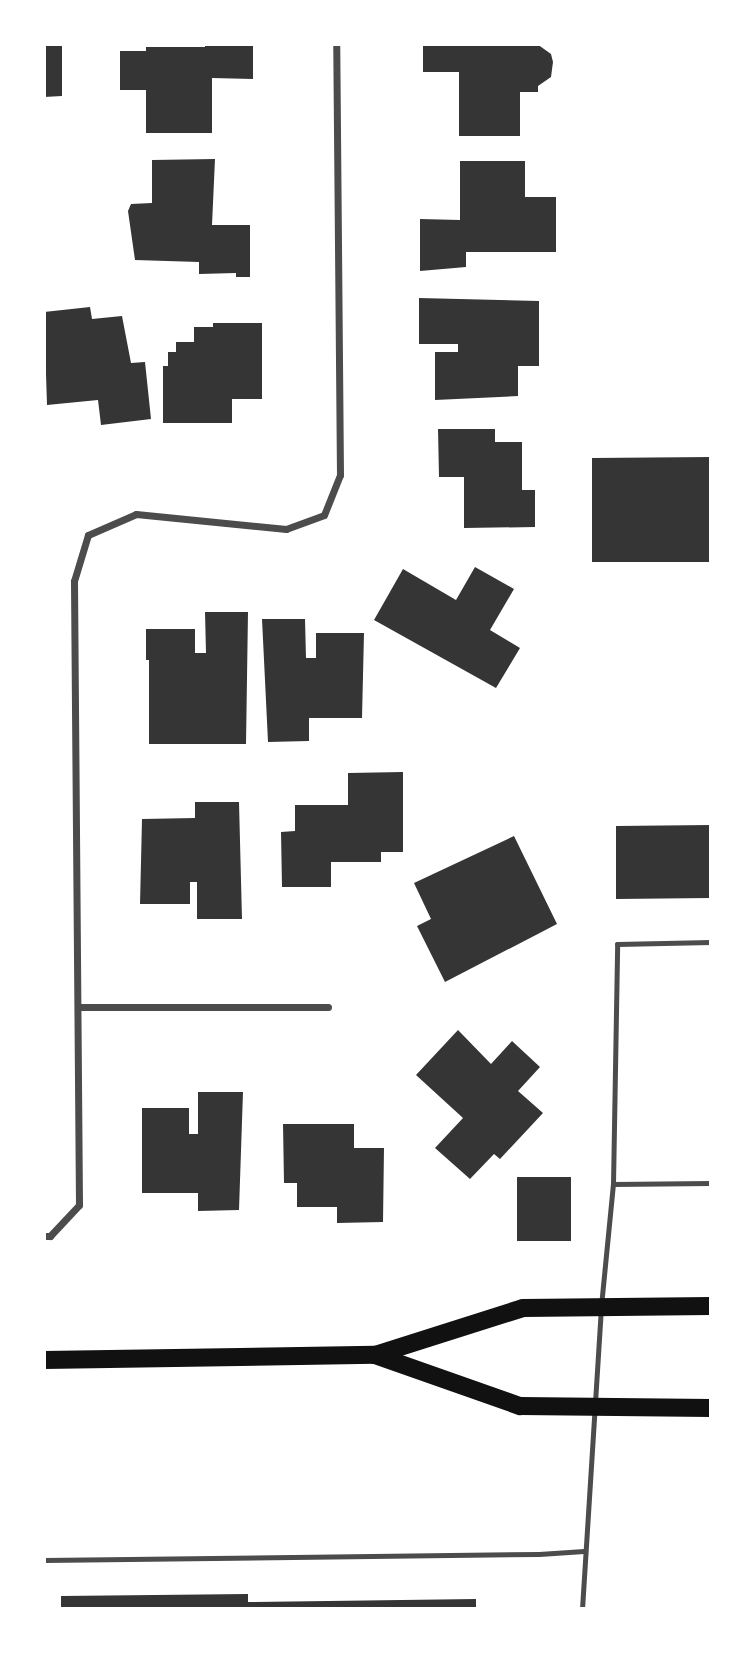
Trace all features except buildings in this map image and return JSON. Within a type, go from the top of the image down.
[{"type":"main road","points":[[44,1360],[375,1355],[523,1308],[711,1306]]},
{"type":"main road","points":[[375,1355],[520,1406],[711,1408]]},
{"type":"street","points":[[44,1236],[50,1236],[79,1205],[74,581],[88,536],[136,514],[286,529],[324,514],[340,475],[336,44]]},
{"type":"street","points":[[79,1007],[328,1007]]},
{"type":"lane","points":[[582,1609],[601,1306],[613,1184],[617,944],[711,942]]},
{"type":"lane","points":[[613,1184],[711,1183]]},
{"type":"lane","points":[[44,1560],[539,1554],[584,1551]]}]
